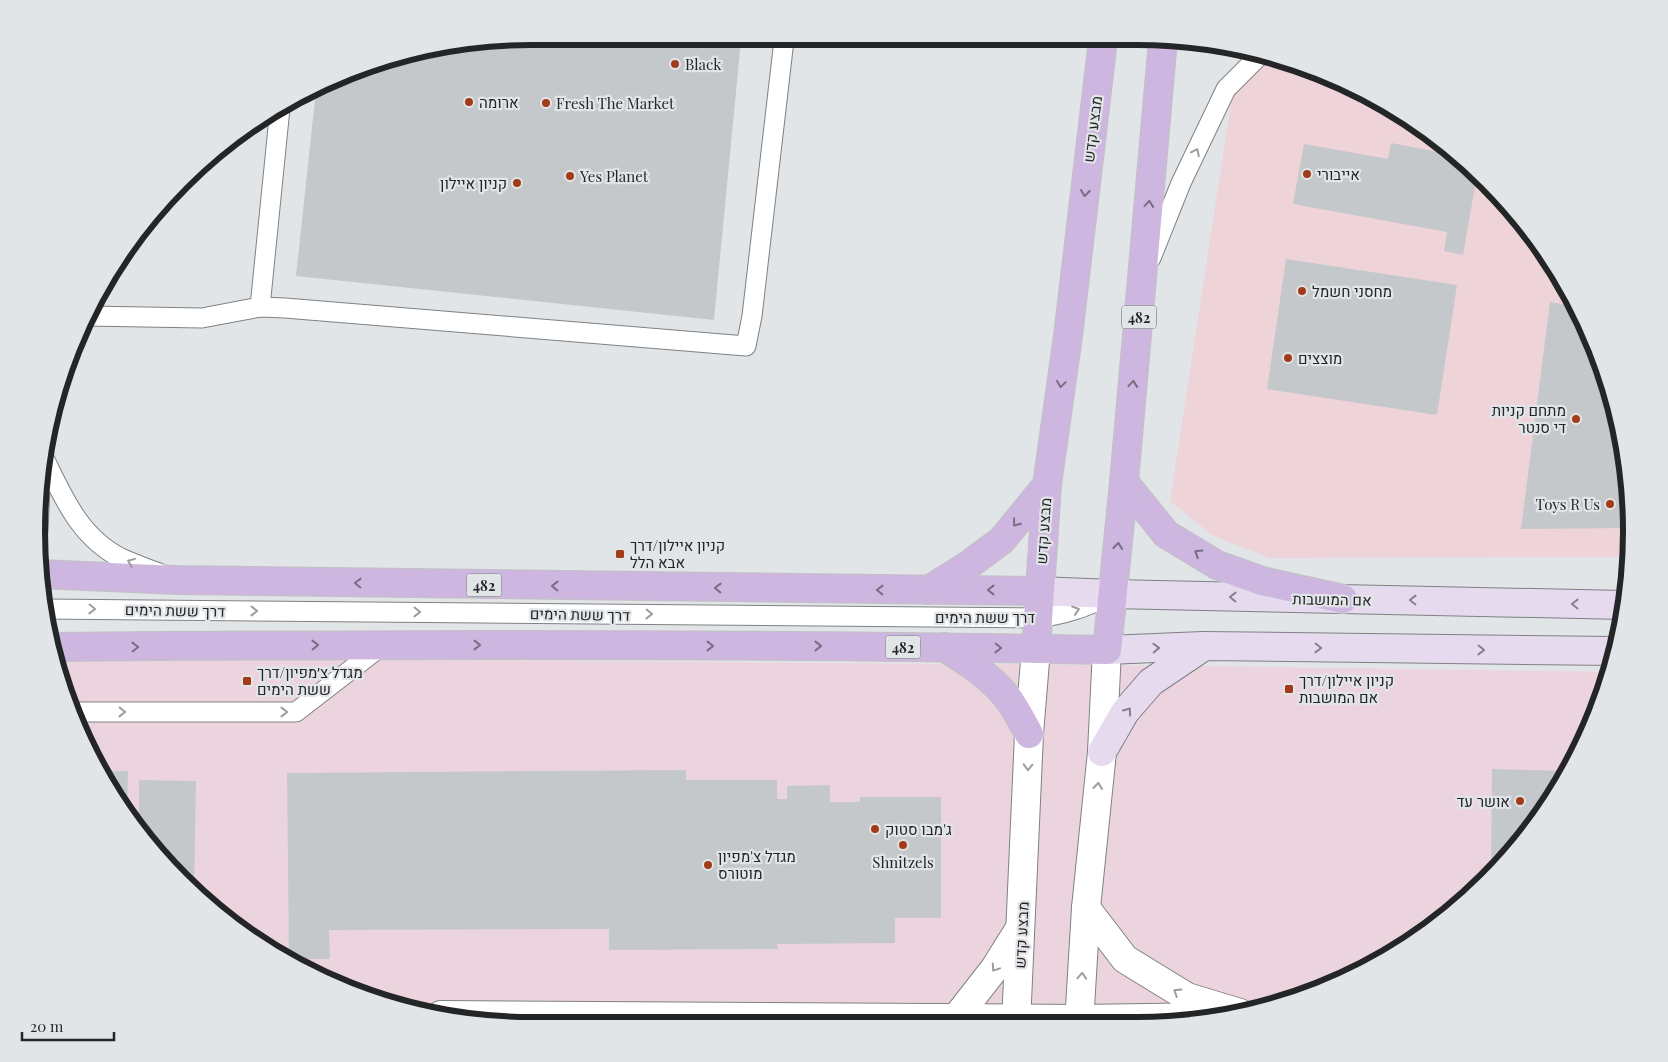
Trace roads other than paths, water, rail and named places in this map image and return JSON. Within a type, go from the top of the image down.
[{"type":"main road","name":"מבצע קדש","points":[[1036,649],[1047,485],[1068,336],[1102,45]]},
{"type":"main road","name":"482","points":[[1107,650],[1163,46]]},
{"type":"main road","points":[[1124,482],[1166,534],[1217,565],[1262,581],[1343,599]]},
{"type":"main road","points":[[929,590],[967,566],[1002,540],[1047,485]]},
{"type":"main road","name":"דרך ששת הימים","points":[[47,574],[177,580],[1039,591]]},
{"type":"main road","name":"אם המושבות","points":[[1039,591],[1617,605]]},
{"type":"main road","name":"דרך ששת הימים","points":[[60,648],[384,644],[944,647],[1107,650]]},
{"type":"main road","points":[[1107,650],[1203,646],[1608,651]]},
{"type":"main road","points":[[1102,752],[1125,712],[1151,682],[1203,646]]},
{"type":"main road","points":[[944,647],[975,667],[998,687],[1010,701],[1029,734]]},
{"type":"street","name":"מבצע קדש","points":[[1017,1017],[1029,734],[1036,649]]},
{"type":"street","points":[[1079,1017],[1086,908],[1102,752],[1107,650]]},
{"type":"street","points":[[1086,908],[1125,959],[1187,998],[1226,1009]]},
{"type":"street","points":[[957,1017],[995,968],[1021,927]]},
{"type":"street","points":[[492,1015],[784,1017]]},
{"type":"lane","points":[[95,316],[202,318],[260,307],[285,308],[746,346],[752,316],[783,45]]},
{"type":"lane","points":[[1142,278],[1181,183],[1226,89],[1255,60]]},
{"type":"lane","points":[[260,307],[279,116]]},
{"type":"lane","points":[[49,468],[70,510],[94,539],[122,558],[177,580]]},
{"type":"lane","name":"דרך ששת הימים","points":[[51,609],[1038,618],[1065,614],[1112,594]]},
{"type":"lane","points":[[80,712],[296,712],[384,644]]},
{"type":"place","name":"Black","points":[[675,64]]},
{"type":"place","name":"ארומה","points":[[469,102]]},
{"type":"place","name":"Fresh The Market","points":[[546,103]]},
{"type":"place","name":"אייבורי","points":[[1307,174]]},
{"type":"place","name":"Yes Planet","points":[[570,176]]},
{"type":"place","name":"קניון איילון","points":[[517,183]]},
{"type":"place","name":"מחסני חשמל","points":[[1302,291]]},
{"type":"place","name":"מוצצים","points":[[1288,358]]},
{"type":"place","name":"מתחם קניות די סנטר","points":[[1576,419]]},
{"type":"place","name":"Toys R Us","points":[[1610,504]]},
{"type":"place","name":"קניון איילון/דרך אבא הלל","points":[[620,554]]},
{"type":"place","name":"מגדל צ׳מפיון/דרך ששת הימים","points":[[247,681]]},
{"type":"place","name":"קניון איילון/דרך אם המושבות","points":[[1289,689]]},
{"type":"place","name":"אושר עד","points":[[1520,801]]},
{"type":"place","name":"ג'מבו סטוק","points":[[875,829]]},
{"type":"place","name":"Shnitzels","points":[[903,845]]},
{"type":"place","name":"מגדל צ'מפיון מוטורס","points":[[708,865]]}]
